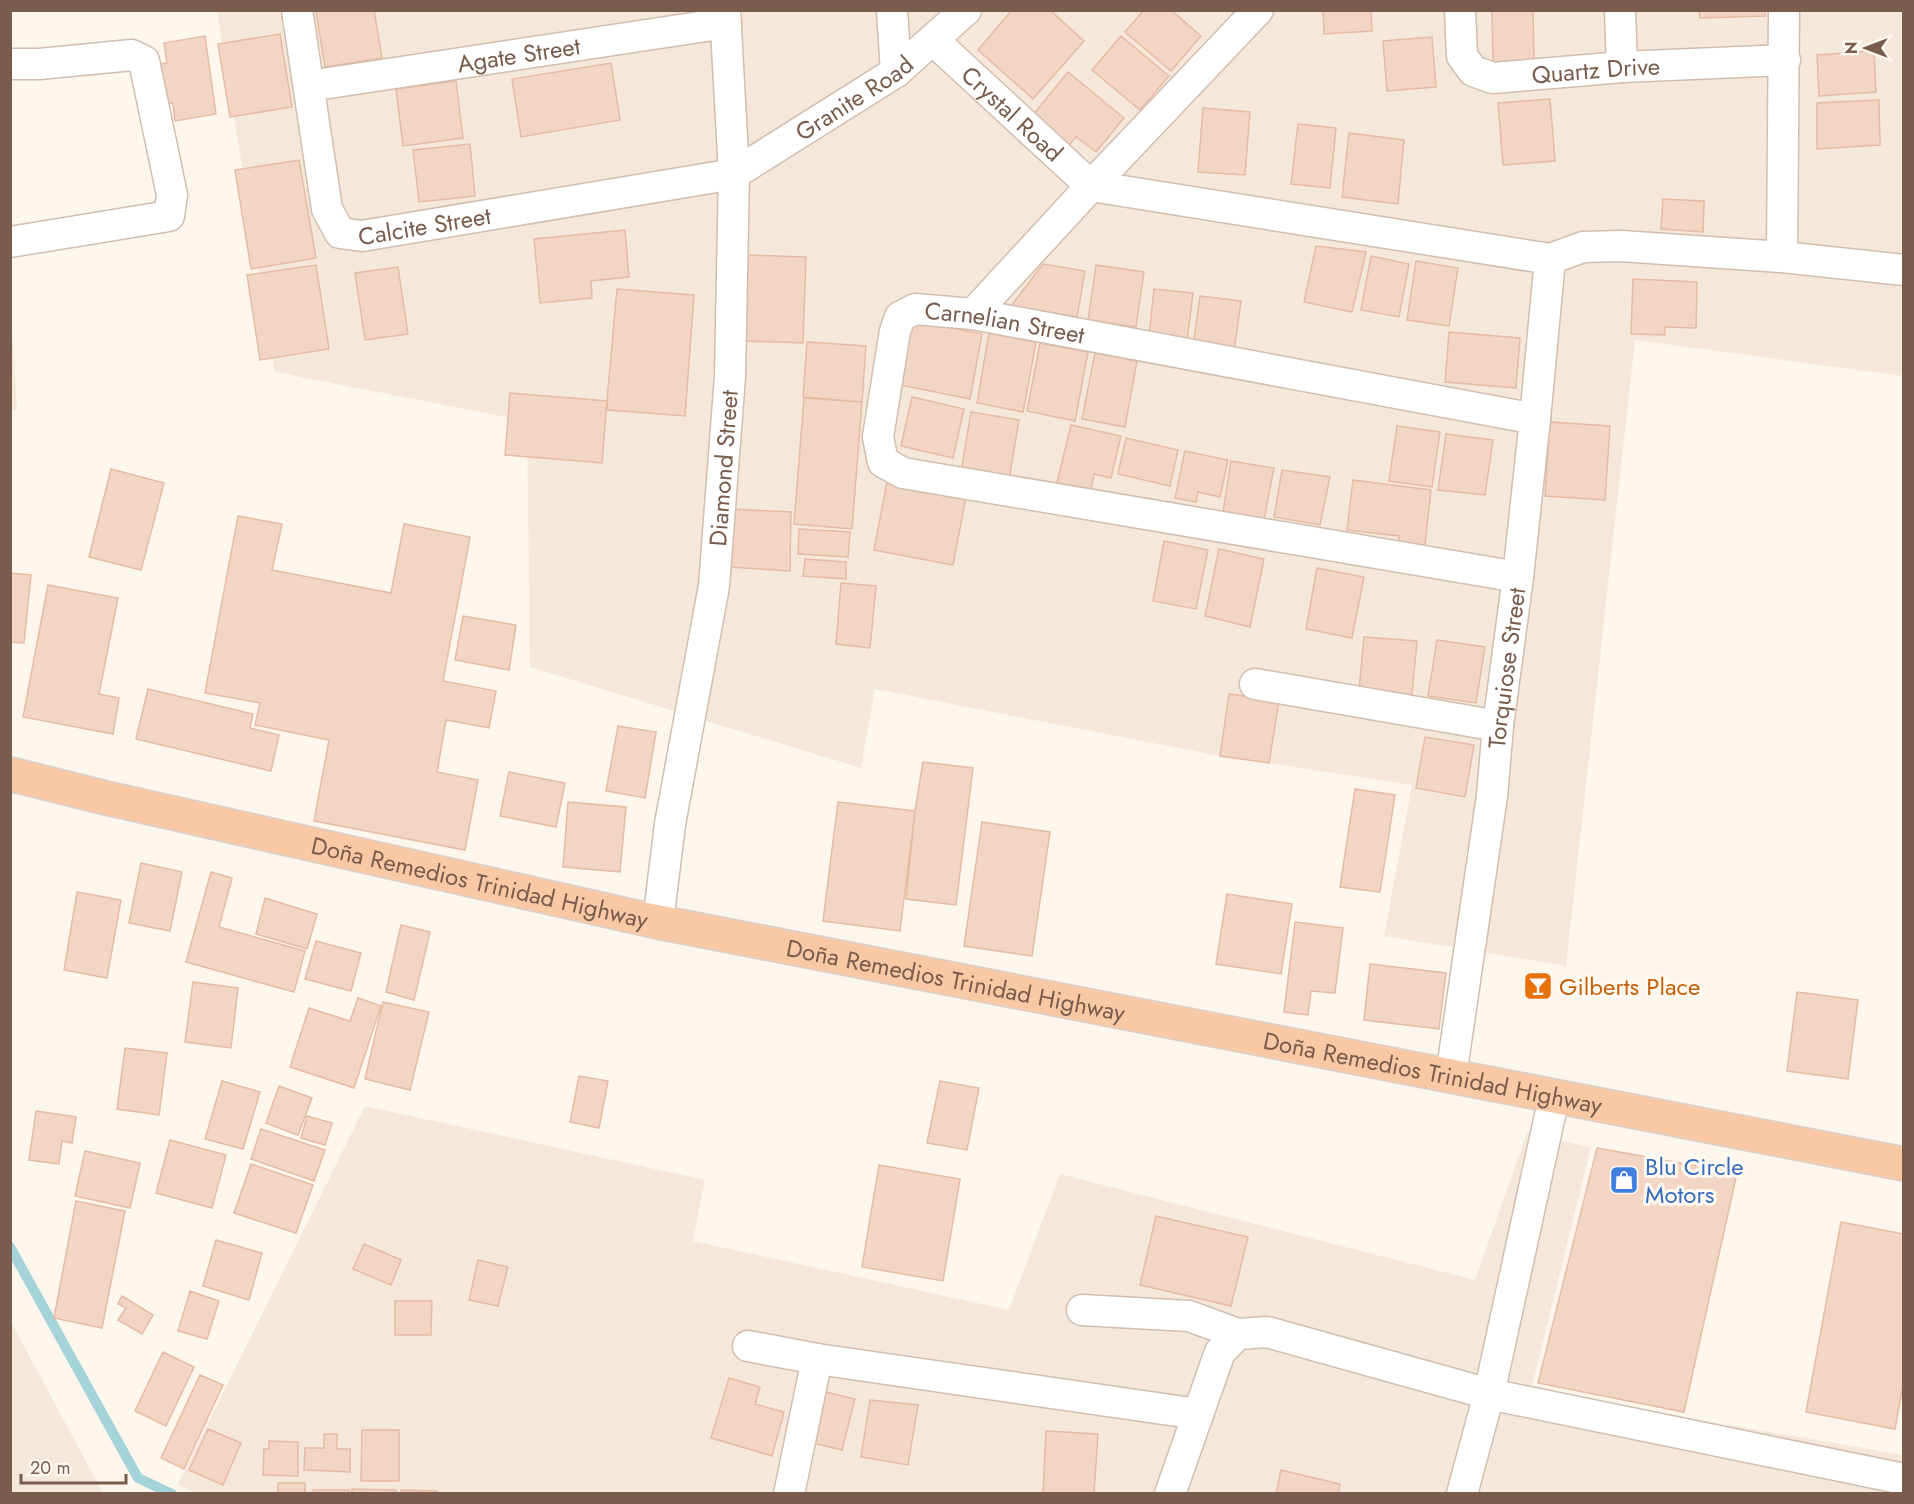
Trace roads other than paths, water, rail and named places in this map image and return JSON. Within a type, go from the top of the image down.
[{"type":"highway","name":"Doña Remedios Trinidad Highway","points":[[10,774],[106,798],[658,922],[1904,1164]]},
{"type":"street","name":"Calcite Street","points":[[297,10],[327,209],[340,233],[362,236],[734,174]]},
{"type":"street","points":[[892,10],[896,72]]},
{"type":"street","name":"Granite Road","points":[[734,174],[896,72],[966,10]]},
{"type":"street","points":[[973,314],[1258,10]]},
{"type":"street","name":"Quartz Drive","points":[[1460,10],[1462,56],[1473,71],[1493,78],[1623,67],[1785,60]]},
{"type":"street","points":[[1620,10],[1623,67]]},
{"type":"street","points":[[1782,257],[1784,10]]},
{"type":"street","name":"Agate Street","points":[[309,86],[725,17]]},
{"type":"street","name":"Diamond Street","points":[[658,922],[670,824],[714,586],[730,376],[734,174],[725,17]]},
{"type":"street","name":"Crystal Road","points":[[933,40],[1091,186]]},
{"type":"street","points":[[10,64],[39,64],[132,56],[144,61],[172,195],[169,216],[10,242]]},
{"type":"street","points":[[1091,186],[1550,258],[1583,247],[1621,246],[1782,257],[1904,270]]},
{"type":"street","name":"Torquiose Street","points":[[1451,1076],[1492,796],[1498,726],[1518,577],[1550,258]]},
{"type":"street","name":"Carnelian Street","points":[[1518,577],[903,473],[883,462],[878,437],[895,332],[900,317],[915,309],[973,314],[1535,419]]},
{"type":"street","points":[[1254,684],[1498,726]]},
{"type":"street","points":[[1462,1494],[1489,1394],[1554,1097]]},
{"type":"street","points":[[1082,1310],[1189,1316],[1238,1334],[1267,1332],[1489,1394],[1904,1479]]},
{"type":"street","points":[[1170,1494],[1220,1352],[1238,1334]]},
{"type":"street","points":[[748,1346],[817,1359],[1198,1414]]},
{"type":"street","points":[[789,1494],[817,1359]]},
{"type":"waterway","points":[[10,1247],[138,1478],[172,1494]]},
{"type":"place","name":"Gilberts Place","points":[[1538,986]]},
{"type":"place","name":"Blu Circle Motors","points":[[1624,1180]]}]
